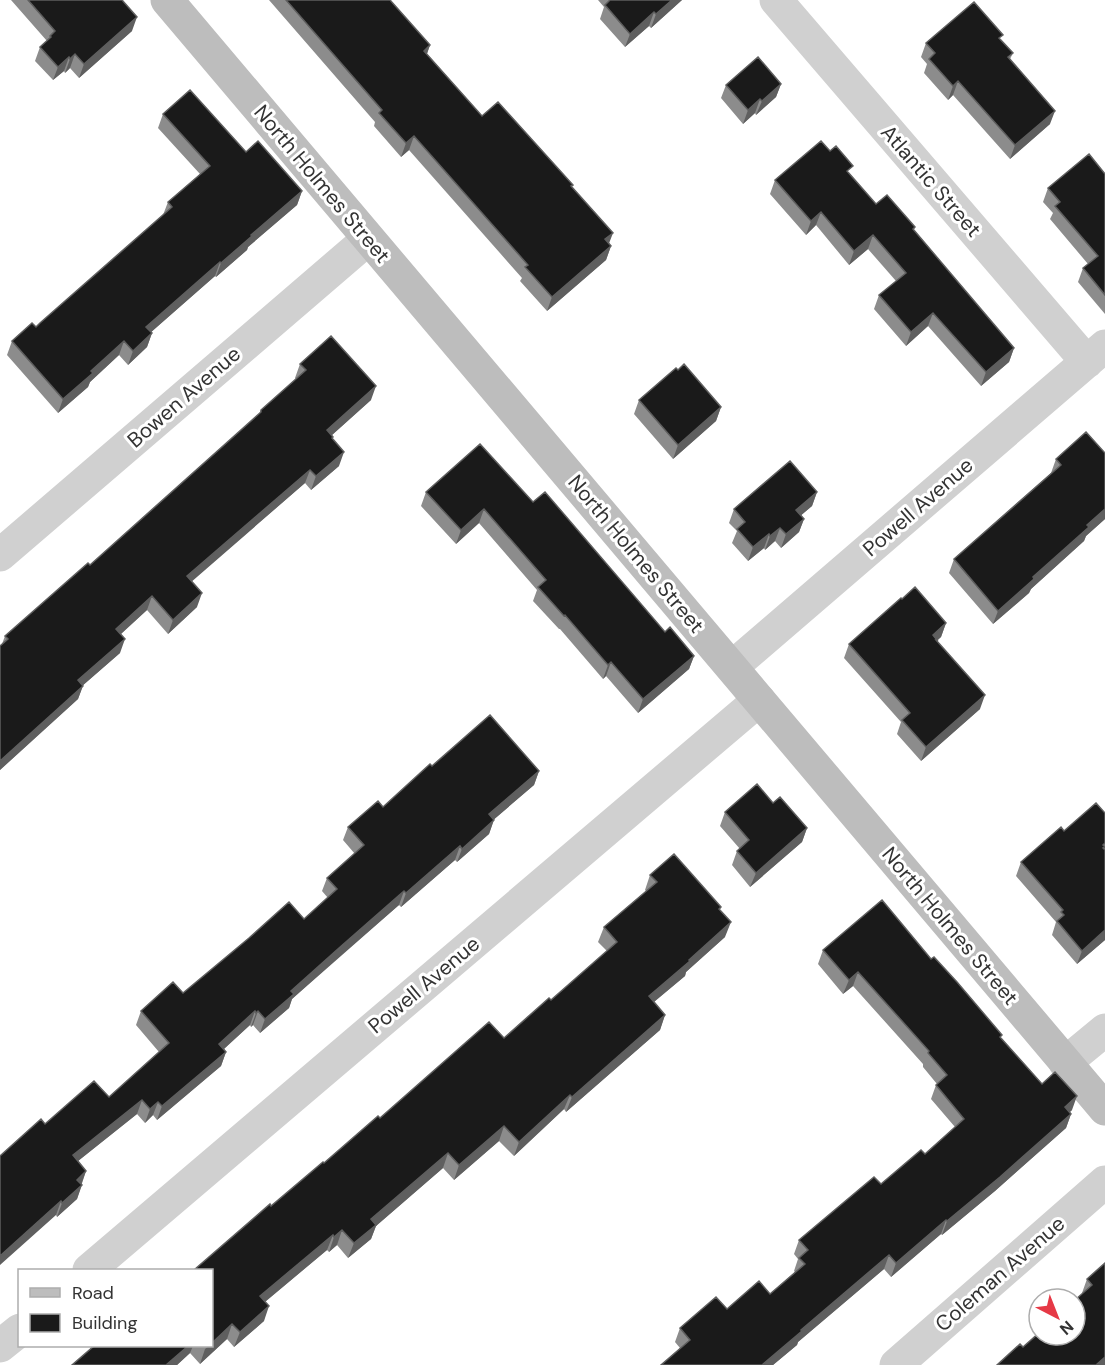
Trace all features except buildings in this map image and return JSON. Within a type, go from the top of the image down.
[{"type":"street","name":"North Holmes Street","points":[[167,0],[1105,1109]]},
{"type":"street","name":"Atlantic Street","points":[[776,0],[1096,354]]},
{"type":"street","name":"Bowen Avenue","points":[[0,555],[368,239]]},
{"type":"street","name":"Powell Avenue","points":[[732,667],[1096,354]]},
{"type":"street","name":"Powell Avenue","points":[[90,1269],[759,700]]},
{"type":"street","points":[[1065,1063],[1105,1030]]},
{"type":"street","name":"Coleman Avenue","points":[[896,1365],[1105,1182]]},
{"type":"street","points":[[0,1346],[18,1332]]}]
